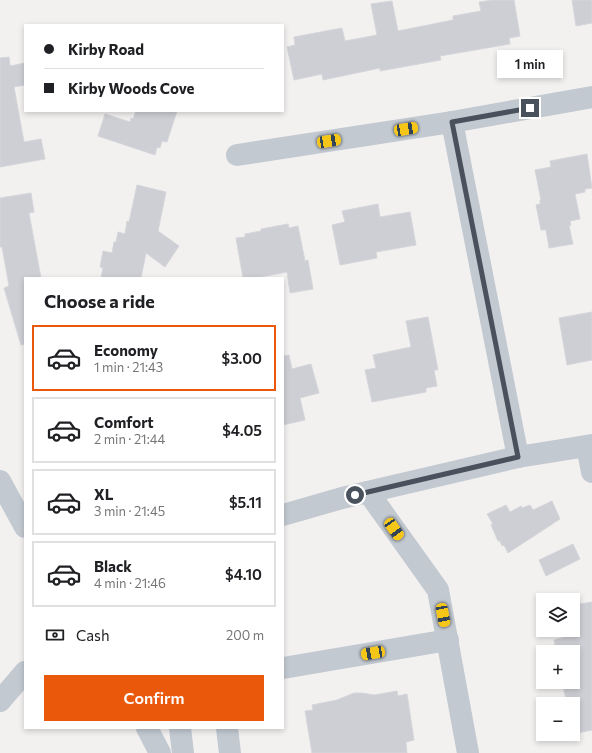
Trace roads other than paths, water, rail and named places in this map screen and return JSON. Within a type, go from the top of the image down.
[{"type":"street","points":[[237,156],[452,122],[592,97]]},
{"type":"street","points":[[452,122],[518,457]]},
{"type":"street","points":[[284,515],[368,492],[518,457],[589,446],[592,472]]},
{"type":"street","points":[[0,481],[24,525]]},
{"type":"street","points":[[368,492],[438,590],[468,753]]},
{"type":"street","points":[[284,668],[448,640]]},
{"type":"street","points":[[0,701],[24,673]]},
{"type":"street","points":[[148,729],[160,753]]},
{"type":"street","points":[[180,729],[183,753]]},
{"type":"street","points":[[227,729],[230,753]]}]
